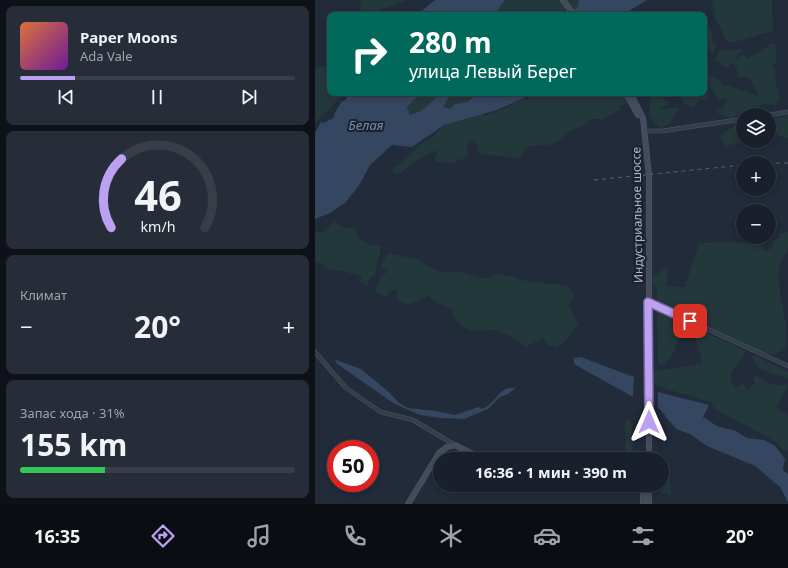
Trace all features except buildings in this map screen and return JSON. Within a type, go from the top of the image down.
[{"type":"main road","points":[[563,0],[572,12]]},
{"type":"main road","points":[[628,96],[645,131]]},
{"type":"main road","name":"Индустриальное шоссе","points":[[632,96],[643,118],[649,176],[649,452]]},
{"type":"main road","points":[[408,504],[439,453],[447,447],[455,444],[470,452]]},
{"type":"main road","points":[[643,504],[646,492]]},
{"type":"main road","points":[[648,492],[649,504]]},
{"type":"street","points":[[776,114],[788,112]]},
{"type":"street","points":[[645,131],[661,131],[736,120]]},
{"type":"street","points":[[648,302],[788,366]]},
{"type":"street","points":[[315,352],[346,388],[381,412],[413,420],[455,444]]},
{"type":"green space","points":[[360,0],[407,0],[375,12],[361,11]]},
{"type":"green space","points":[[505,0],[580,1],[578,7],[569,12],[496,12]]},
{"type":"green space","points":[[714,0],[772,0],[773,31],[735,42],[727,42],[715,17],[712,3]]},
{"type":"green space","points":[[707,22],[712,33],[713,43],[717,45],[712,55],[707,46]]},
{"type":"green space","points":[[770,44],[775,44],[777,60],[772,67],[776,72],[775,79],[780,99],[776,105],[763,104],[756,108],[736,108],[736,116],[731,118],[715,112],[722,108],[728,99],[720,100],[710,88],[707,81],[707,66],[709,69],[709,75],[721,81],[723,86],[729,86],[759,96],[750,78],[738,77],[736,66],[733,63],[726,68],[715,60],[718,52],[739,49],[743,51],[734,57],[736,58],[744,54],[747,58],[761,51]]},
{"type":"green space","points":[[327,66],[327,96],[343,96],[315,122],[315,68]]},
{"type":"green space","points":[[707,92],[709,94],[708,99],[704,101],[700,99],[693,108],[681,99],[680,96],[707,96]]},
{"type":"green space","points":[[418,96],[436,96],[419,112],[410,115],[407,107]]},
{"type":"green space","points":[[450,96],[475,96],[467,102],[455,104],[450,109],[443,107]]},
{"type":"green space","points":[[530,96],[625,96],[627,99],[627,104],[620,106],[622,109],[604,119],[591,119],[555,143],[547,145],[533,145],[526,148],[520,158],[478,153],[477,145],[471,141],[467,145],[469,155],[463,160],[458,159],[453,164],[436,162],[435,158],[438,150],[417,160],[400,174],[393,172],[393,168],[399,165],[416,148],[425,141],[431,139],[452,121],[478,111],[484,116],[511,106],[513,101],[526,99]]},
{"type":"green space","points":[[650,96],[663,96],[664,100],[668,102],[666,106],[661,107],[661,109],[678,107],[678,110],[669,124],[661,128],[655,124],[649,112]]},
{"type":"green space","points":[[788,116],[788,138],[776,135],[776,118]]},
{"type":"green space","points":[[736,124],[736,144],[725,146],[720,136]]},
{"type":"green space","points":[[334,221],[342,227],[355,229],[359,237],[365,242],[372,245],[381,246],[375,275],[369,280],[368,286],[359,283],[362,277],[343,271],[328,269],[322,263],[315,262],[315,233],[325,231]]},
{"type":"green space","points":[[788,232],[788,251],[782,258],[778,276],[787,340],[784,348],[774,355],[759,353],[657,302],[657,287],[652,284],[653,277],[667,267],[667,286],[685,287],[699,243],[763,244],[764,251],[773,248],[772,244],[776,244],[776,240],[779,238],[780,234]]},
{"type":"green space","points":[[388,253],[420,260],[426,266],[441,272],[460,272],[485,279],[490,276],[500,274],[532,282],[568,286],[575,296],[569,305],[578,325],[566,340],[556,348],[548,345],[544,338],[525,347],[513,338],[497,330],[480,331],[467,329],[457,322],[453,309],[439,304],[428,296],[408,305],[397,299],[396,289],[391,291],[386,297],[375,291],[381,276],[387,272],[380,266]]},
{"type":"green space","points":[[657,309],[679,319],[683,327],[673,354],[663,365],[658,364]]},
{"type":"green space","points":[[699,329],[746,351],[732,373],[732,382],[735,388],[742,384],[747,389],[755,384],[753,378],[757,376],[772,384],[788,384],[788,387],[776,407],[788,416],[788,449],[786,452],[776,442],[715,409],[710,402],[657,386],[653,381],[653,371],[701,364],[700,353],[692,330]]},
{"type":"green space","points":[[754,355],[788,372],[788,379],[759,369],[751,357]]},
{"type":"green space","points":[[630,418],[633,433],[632,452],[626,452],[625,421]]},
{"type":"green space","points":[[669,478],[671,495],[662,493],[669,492]]},
{"type":"water","points":[[435,0],[505,0],[496,12],[421,12]]},
{"type":"water","points":[[579,0],[647,0],[627,12],[569,12],[578,7]]},
{"type":"water","name":"Белая","points":[[348,96],[418,96],[407,107],[410,115],[419,112],[426,107],[436,96],[450,96],[443,107],[450,109],[455,104],[467,102],[475,96],[528,96],[497,110],[444,125],[412,147],[392,145],[370,165],[360,184],[346,202],[330,213],[315,219],[315,133],[321,122],[324,123],[335,117],[334,115],[341,102]]},
{"type":"water","points":[[581,357],[634,377],[633,397],[574,364],[574,358]]},
{"type":"water","points":[[336,360],[361,369],[389,392],[399,403],[408,408],[455,415],[479,407],[482,409],[487,407],[505,389],[516,388],[508,394],[500,397],[488,409],[464,419],[420,415],[393,403],[336,363]]},
{"type":"water","points":[[658,392],[709,405],[703,417],[717,426],[736,431],[747,438],[764,440],[775,446],[785,459],[783,470],[788,474],[788,502],[780,487],[755,466],[707,446],[690,434],[676,429],[658,407]]},
{"type":"railway","points":[[776,163],[788,163]]},
{"type":"railway","points":[[594,180],[736,166]]},
{"type":"route","points":[[649,422],[648,302],[690,321]]}]
